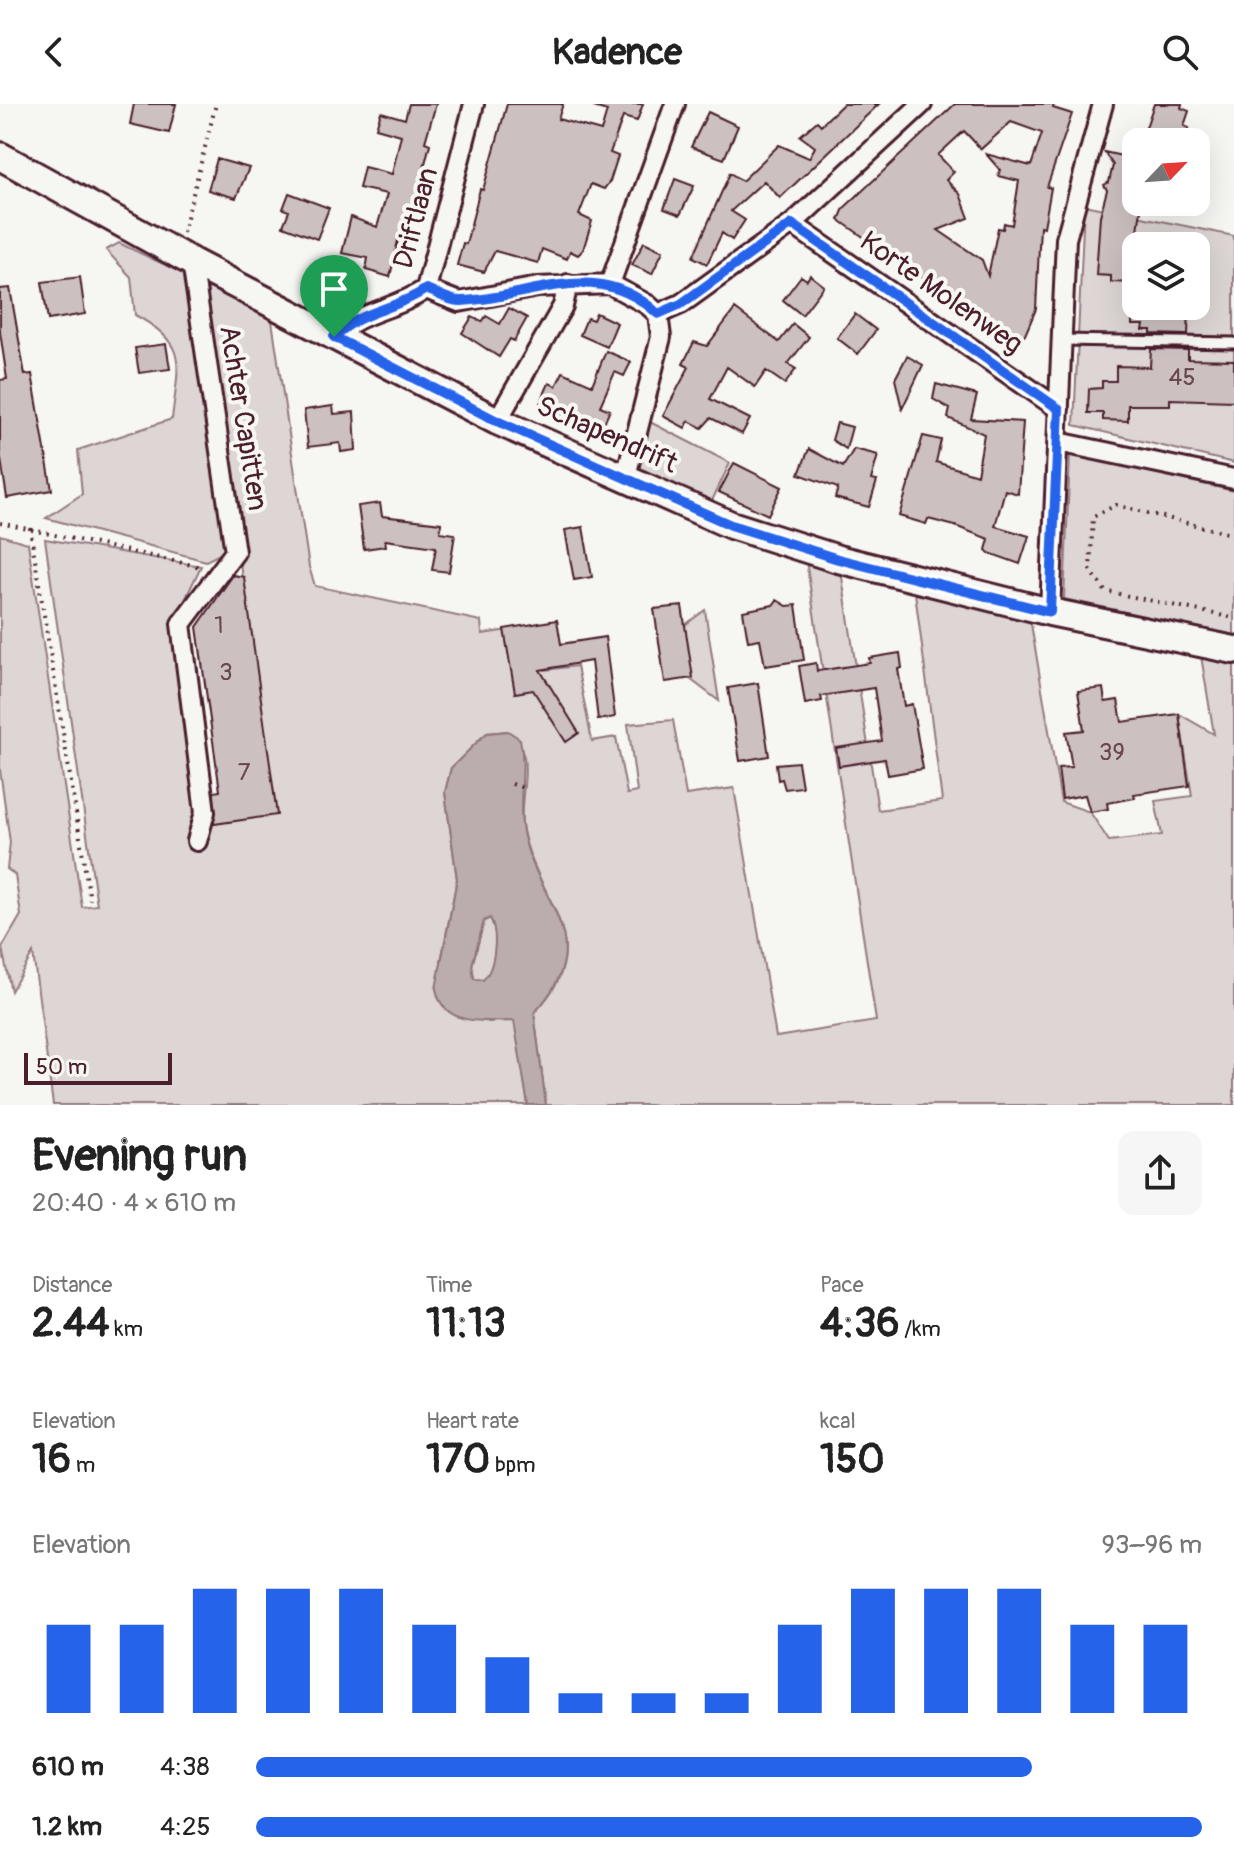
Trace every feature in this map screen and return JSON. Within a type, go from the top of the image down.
[{"type":"street","name":"Driftlaan","points":[[334,337],[351,320],[403,305],[426,289],[474,104]]},
{"type":"street","points":[[610,284],[675,104]]},
{"type":"street","points":[[658,314],[681,304],[792,224],[922,104]]},
{"type":"street","points":[[1050,612],[1066,239],[1103,104]]},
{"type":"street","name":"Schapendrift","points":[[0,156],[185,259],[497,421],[731,525],[838,559],[1050,612],[1234,650]]},
{"type":"street","name":"Korte Molenweg","points":[[792,224],[1059,409]]},
{"type":"street","name":"Achter Capitten","points":[[185,259],[235,552],[181,624],[205,812],[197,841]]},
{"type":"street","points":[[426,289],[459,302],[568,284],[610,284],[658,314]]},
{"type":"street","points":[[497,421],[563,306],[568,284]]},
{"type":"street","points":[[625,480],[661,337],[658,314]]},
{"type":"street","points":[[1058,442],[1234,479]]},
{"type":"lane","points":[[1062,340],[1234,343]]},
{"type":"path","points":[[185,259],[216,104]]},
{"type":"path","points":[[1234,535],[1116,505],[1093,517],[1090,569],[1105,591],[1234,618]]},
{"type":"path","points":[[0,523],[203,568],[219,576]]},
{"type":"path","points":[[30,528],[90,900]]},
{"type":"path","points":[[512,784],[523,788]]},
{"type":"shaded area","points":[[1084,205],[1122,213],[1122,216],[1137,216],[1234,236],[1234,463],[1074,425]]},
{"type":"shaded area","points":[[119,243],[186,275],[230,549],[206,561],[46,518],[82,494],[78,450],[172,419],[176,358],[165,336],[135,315],[131,277],[106,250]]},
{"type":"shaded area","points":[[213,282],[271,314],[309,567],[315,586],[481,621],[482,634],[539,625],[545,670],[577,666],[592,741],[616,737],[627,794],[637,792],[628,724],[673,720],[686,795],[734,788],[776,1037],[876,1021],[805,554],[840,564],[878,810],[942,801],[914,585],[1029,612],[1061,802],[1090,812],[1109,841],[1162,835],[1155,801],[1192,796],[1179,714],[1214,734],[1200,650],[1234,656],[1234,1105],[546,1105],[534,1013],[554,988],[563,965],[565,943],[560,922],[530,856],[523,831],[524,757],[508,731],[487,733],[451,768],[445,792],[457,879],[441,961],[488,1022],[515,1020],[528,1105],[53,1105],[33,953],[11,991],[2,948],[21,915],[15,875],[7,869],[10,842],[0,770],[0,535],[28,543],[82,907],[97,905],[45,539],[201,566],[175,621],[207,822],[273,802],[207,324],[208,286]]},
{"type":"shaded area","points":[[648,421],[730,463],[710,505],[641,478],[633,466]]},
{"type":"shaded area","points":[[1070,454],[1234,491],[1234,635],[1064,599]]},
{"type":"shaded area","points":[[705,610],[719,701],[682,673],[685,625]]},
{"type":"shaded area","points":[[508,731],[520,739],[523,832],[530,857],[560,922],[565,943],[563,964],[554,987],[534,1013],[546,1105],[528,1105],[514,1021],[478,1021],[456,1016],[440,1001],[436,989],[457,879],[445,792],[451,768],[487,733]],"holes":[[[490,918],[493,925],[493,960],[483,980],[474,979],[472,965],[484,921]]]},
{"type":"shaded area","points":[[490,918],[495,932],[491,968],[483,980],[474,979],[472,966],[484,921]]},
{"type":"building","points":[[134,104],[176,104],[169,133],[130,124]]},
{"type":"building","points":[[409,104],[436,104],[425,142],[430,144],[406,238],[399,236],[390,277],[366,270],[368,258],[342,253],[351,217],[377,227],[387,194],[359,188],[364,167],[392,174],[401,135],[376,128],[381,112],[405,119]]},
{"type":"building","points":[[507,104],[563,104],[558,119],[601,131],[607,111],[594,107],[595,104],[643,104],[637,121],[623,117],[610,153],[618,156],[610,181],[604,189],[591,184],[579,215],[592,221],[583,250],[578,255],[570,251],[567,259],[542,249],[538,263],[495,251],[484,272],[457,265],[463,243],[466,244],[480,189],[483,190]]},
{"type":"building","points":[[843,104],[879,104],[780,198],[764,181],[731,211],[745,220],[732,240],[722,233],[707,264],[693,257],[730,173],[742,181],[779,145],[809,158],[815,147],[800,136],[817,121],[821,125]]},
{"type":"building","points":[[955,104],[1054,104],[1053,108],[1072,114],[1047,187],[1051,188],[1044,227],[1040,226],[1036,309],[1025,335],[1016,343],[839,220],[844,208]],"holes":[[[1011,122],[1042,133],[1031,166],[986,154],[1000,170],[998,176],[1019,181],[1012,225],[1004,223],[1003,229],[998,228],[988,276],[982,260],[938,230],[969,218],[960,194],[946,180],[954,172],[938,155],[964,131],[981,149]]]},
{"type":"building","points":[[1154,104],[1182,104],[1181,108],[1189,111],[1184,126],[1189,128],[1146,128]]},
{"type":"building","points":[[708,112],[738,126],[724,159],[691,147]]},
{"type":"building","points":[[1104,152],[1122,156],[1122,216],[1140,216],[1138,232],[1122,232],[1122,282],[1111,282],[1111,276],[1096,275],[1100,216],[1107,190],[1104,185],[1109,182],[1113,165]]},
{"type":"building","points":[[217,159],[249,168],[236,198],[208,190]]},
{"type":"building","points":[[675,179],[694,186],[680,215],[664,209]]},
{"type":"building","points":[[289,193],[329,208],[317,239],[283,226],[289,211],[283,209]]},
{"type":"building","points":[[644,242],[663,251],[652,274],[632,265]]},
{"type":"building","points":[[810,275],[824,286],[802,315],[783,300],[801,276],[807,280]]},
{"type":"building","points":[[80,277],[85,314],[48,320],[42,282]]},
{"type":"building","points":[[10,288],[25,375],[32,374],[52,490],[7,498],[0,453],[0,380],[7,379],[0,332],[0,289]]},
{"type":"building","points":[[509,308],[527,318],[514,341],[510,339],[499,357],[462,333],[472,317],[482,322],[486,316],[500,324]]},
{"type":"building","points":[[735,309],[779,342],[793,324],[809,337],[788,364],[796,369],[785,384],[766,371],[755,387],[727,367],[710,399],[750,419],[742,434],[711,418],[702,428],[689,421],[685,428],[663,416],[689,367],[683,364],[694,342],[707,346]]},
{"type":"building","points":[[596,313],[617,323],[607,347],[580,335],[587,318],[593,320]]},
{"type":"building","points":[[855,314],[876,330],[858,354],[837,338]]},
{"type":"building","points":[[1132,320],[1189,320],[1188,335],[1151,334],[1151,330],[1143,330],[1144,325],[1132,325]]},
{"type":"building","points":[[166,344],[170,369],[139,373],[135,348]]},
{"type":"building","points":[[1151,349],[1188,350],[1188,359],[1234,360],[1234,401],[1170,399],[1170,405],[1128,405],[1128,421],[1103,420],[1103,413],[1088,413],[1089,389],[1102,388],[1102,381],[1116,381],[1116,366],[1150,367]]},
{"type":"building","points":[[606,351],[631,362],[624,376],[615,372],[600,406],[610,410],[600,432],[539,406],[549,383],[556,386],[563,372],[592,385]]},
{"type":"building","points":[[907,356],[923,365],[902,409],[895,379]]},
{"type":"building","points":[[936,384],[977,395],[971,419],[1023,422],[1018,494],[1005,490],[995,526],[1029,536],[1020,564],[989,553],[986,550],[989,539],[928,519],[926,524],[899,516],[923,436],[941,440],[936,462],[977,475],[984,434],[948,418],[950,409],[933,399]]},
{"type":"building","points":[[333,406],[334,414],[354,412],[356,450],[341,452],[340,443],[308,447],[304,410]]},
{"type":"building","points":[[837,423],[852,427],[846,449],[832,440]]},
{"type":"building","points":[[809,449],[843,467],[854,449],[878,455],[871,480],[877,481],[869,507],[835,498],[838,488],[799,474]]},
{"type":"building","points":[[734,463],[782,487],[768,515],[719,492]]},
{"type":"building","points":[[380,503],[382,516],[441,523],[440,532],[455,534],[449,572],[432,570],[436,547],[385,540],[386,546],[364,549],[358,506]]},
{"type":"building","points":[[583,527],[592,577],[574,580],[565,530]]},
{"type":"building","points":[[233,575],[244,577],[277,815],[214,824],[214,792],[220,791],[197,627]]},
{"type":"building","points":[[777,600],[787,606],[796,605],[804,660],[765,666],[760,639],[748,641],[743,611],[773,605]]},
{"type":"building","points":[[682,606],[693,678],[665,682],[654,609]]},
{"type":"building","points":[[557,620],[561,644],[605,637],[615,717],[598,720],[591,661],[540,670],[579,733],[566,742],[533,690],[515,693],[504,629]]},
{"type":"building","points":[[900,653],[902,668],[898,669],[904,706],[912,704],[923,769],[888,775],[885,759],[839,766],[836,748],[882,741],[874,688],[821,696],[822,701],[805,704],[799,666],[816,663],[817,671],[870,663],[869,658]]},
{"type":"building","points":[[758,683],[769,756],[740,761],[728,688]]},
{"type":"building","points":[[1103,688],[1105,702],[1118,700],[1122,722],[1179,714],[1189,786],[1134,794],[1135,798],[1107,803],[1108,809],[1090,812],[1085,795],[1062,799],[1058,768],[1072,767],[1066,732],[1084,730],[1078,691]]},
{"type":"building","points":[[798,762],[802,787],[785,789],[782,779],[778,780],[776,764]]},
{"type":"route","points":[[792,224],[1059,409],[1050,612],[838,559],[731,525],[497,421],[334,337],[351,320],[403,305],[426,289],[459,302],[538,287],[610,284],[658,314],[681,304],[792,224]]}]
